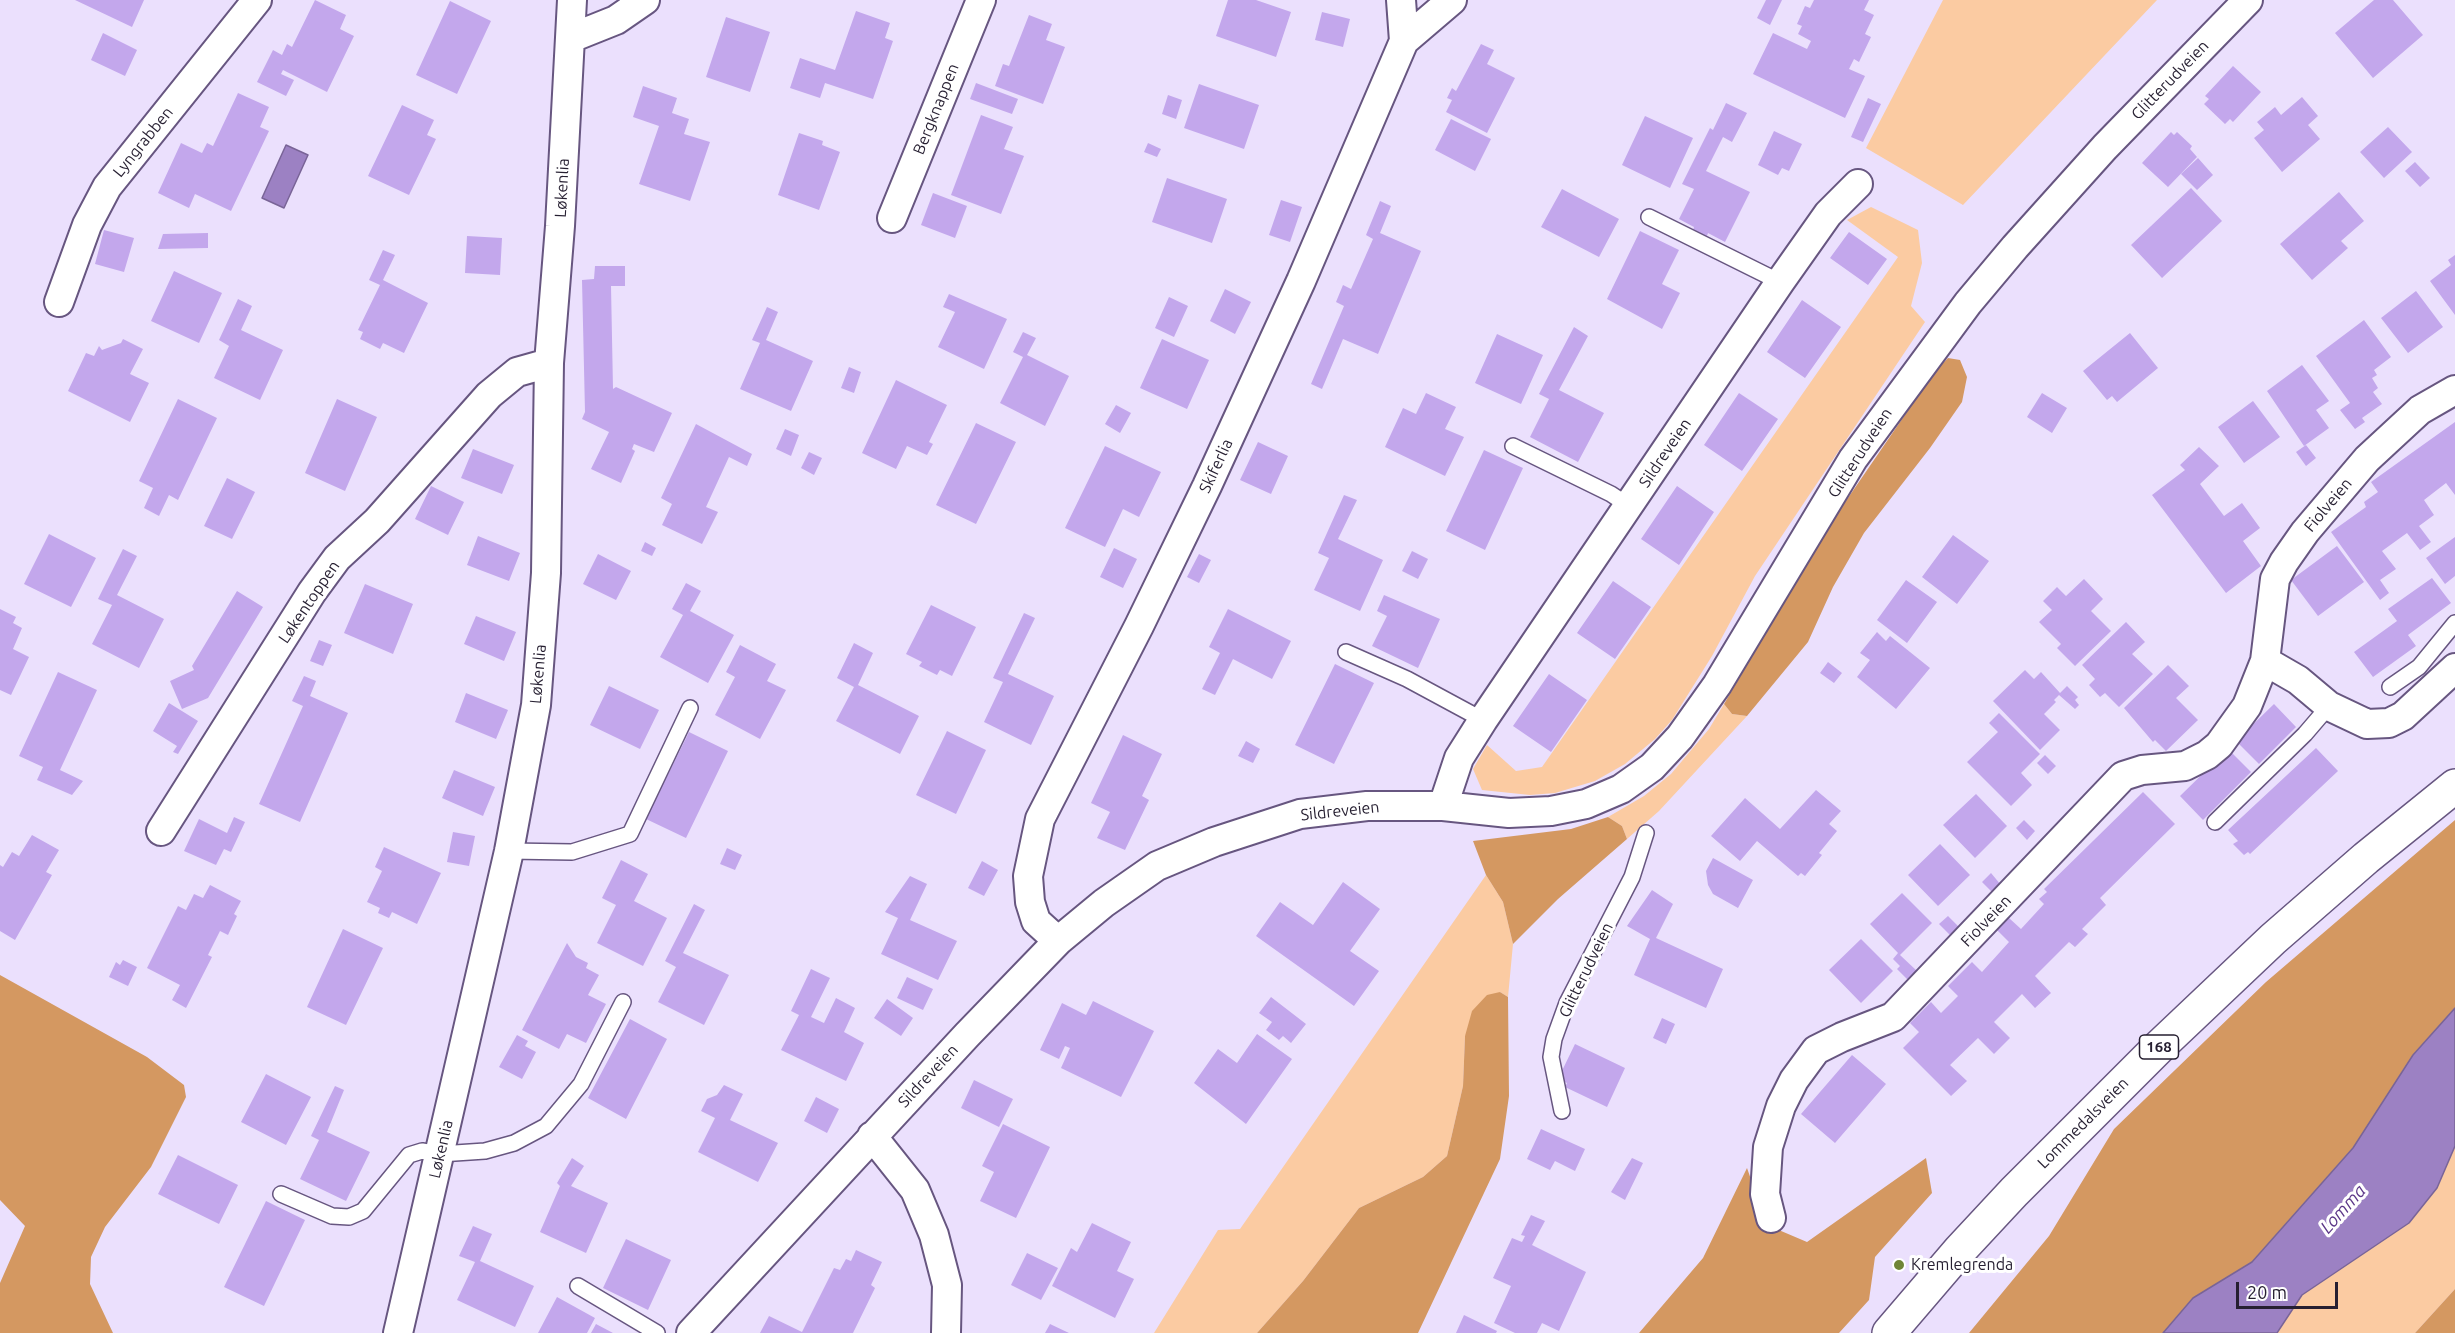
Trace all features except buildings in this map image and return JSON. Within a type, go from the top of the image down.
[{"type":"main road","name":"Lommedalsveien","points":[[1889,1333],[2006,1200],[2160,1046],[2273,939],[2366,858],[2455,786]]},
{"type":"street","name":"Lyngrabben","points":[[59,302],[87,225],[107,187],[257,0]]},
{"type":"street","name":"Løkenlia","points":[[398,1333],[509,850],[536,705],[546,573],[549,363],[572,0]]},
{"type":"street","points":[[571,38],[616,20],[645,0]]},
{"type":"street","name":"Bergknappen","points":[[892,218],[981,0]]},
{"type":"street","points":[[1401,0],[1404,41]]},
{"type":"street","name":"Skiferlia","points":[[1058,941],[1036,921],[1030,903],[1028,876],[1040,819],[1139,626],[1207,486],[1300,281],[1404,41],[1452,0]]},
{"type":"street","name":"Glitterudveien","points":[[1443,806],[1509,813],[1551,811],[1586,804],[1621,789],[1652,766],[1680,737],[1717,685],[1853,459],[1968,303],[2105,147],[2248,0]]},
{"type":"street","name":"Sildreveien","points":[[691,1333],[872,1136],[1058,941],[1104,903],[1157,866],[1214,842],[1300,814],[1367,806],[1443,806],[1459,758],[1484,720],[1780,282],[1828,214],[1858,184]]},
{"type":"street","name":"Løkentoppen","points":[[161,831],[312,592],[337,558],[377,521],[489,394],[517,372],[549,363]]},
{"type":"street","name":"Fiolveien","points":[[1771,1218],[1766,1194],[1768,1147],[1781,1106],[1794,1080],[1816,1050],[1893,1017],[2123,776],[2142,770],[2185,766],[2207,755],[2219,745],[2247,706],[2265,661],[2275,579],[2284,562],[2305,532],[2367,459],[2420,410],[2455,390]]},
{"type":"street","points":[[2265,661],[2298,681],[2329,706],[2367,724],[2389,723],[2403,716],[2455,668]]},
{"type":"street","points":[[872,1136],[915,1190],[934,1235],[947,1285],[946,1333]]},
{"type":"lane","points":[[1649,217],[1780,282]]},
{"type":"lane","points":[[1513,446],[1629,506]]},
{"type":"lane","points":[[2390,687],[2419,667],[2453,631]]},
{"type":"lane","points":[[1346,652],[1426,689],[1484,720]]},
{"type":"lane","points":[[2216,822],[2305,734],[2329,706]]},
{"type":"lane","points":[[509,850],[572,852],[630,834],[690,708]]},
{"type":"lane","name":"Glitterudveien","points":[[1562,1111],[1551,1057],[1554,1039],[1567,1003],[1632,877],[1646,833]]},
{"type":"lane","points":[[281,1194],[332,1216],[349,1217],[363,1211],[409,1155],[422,1151],[440,1154],[485,1150],[514,1143],[546,1126],[581,1084],[623,1002]]},
{"type":"lane","points":[[578,1286],[657,1333]]},
{"type":"shaded area","points":[[1943,0],[2157,0],[1963,205],[1866,148]]},
{"type":"shaded area","points":[[1871,207],[1918,230],[1922,263],[1911,306],[1925,322],[1755,576],[1712,656],[1672,720],[1655,739],[1625,764],[1595,781],[1555,793],[1530,795],[1482,790],[1473,769],[1487,745],[1516,771],[1542,767],[1898,257],[1847,220]]},
{"type":"shaded area","points":[[1948,358],[1960,360],[1967,377],[1962,402],[1930,448],[1864,533],[1833,587],[1808,642],[1747,716],[1732,714],[1724,704],[1826,530],[1935,371]]},
{"type":"shaded area","points":[[1724,704],[1732,714],[1747,716],[1659,811],[1627,839],[1622,826],[1608,817],[1644,796],[1671,774],[1709,729]]},
{"type":"shaded area","points":[[1608,817],[1622,826],[1627,839],[1558,899],[1513,944],[1503,902],[1486,875],[1473,841],[1571,829]]},
{"type":"shaded area","points":[[2455,820],[2455,1008],[2413,1055],[2353,1148],[2252,1262],[2193,1298],[2163,1333],[1969,1333],[2049,1236],[2114,1129],[2266,982]]},
{"type":"shaded area","points":[[1486,875],[1503,902],[1513,944],[1508,997],[1500,992],[1465,1036],[1463,1086],[1447,1156],[1423,1177],[1359,1208],[1303,1281],[1257,1333],[1154,1333],[1218,1230],[1240,1229]]},
{"type":"shaded area","points":[[0,975],[147,1057],[184,1085],[186,1097],[151,1167],[105,1227],[91,1257],[90,1284],[113,1333],[0,1333],[0,1283],[25,1226],[0,1200]]},
{"type":"shaded area","points":[[1500,992],[1508,997],[1509,1096],[1500,1159],[1418,1333],[1257,1333],[1303,1281],[1359,1208],[1423,1177],[1447,1156],[1463,1086],[1465,1036],[1472,1011],[1487,995]]},
{"type":"shaded area","points":[[2455,1146],[2455,1289],[2415,1333],[2277,1333],[2302,1295],[2409,1223]]},
{"type":"shaded area","points":[[1926,1158],[1932,1193],[1875,1257],[1869,1300],[1839,1333],[1639,1333],[1703,1258],[1747,1168],[1767,1225],[1807,1242]]},
{"type":"shaded area","points":[[2455,1289],[2455,1333],[2415,1333]]},
{"type":"water","points":[[286,145],[308,155],[284,208],[262,198]]},
{"type":"water","name":"Lomma","points":[[2455,1008],[2455,1146],[2437,1188],[2409,1223],[2302,1295],[2277,1333],[2163,1333],[2193,1298],[2252,1262],[2353,1148],[2413,1055]]},
{"type":"place","name":"Kremlegrenda","points":[[1899,1265]]}]
